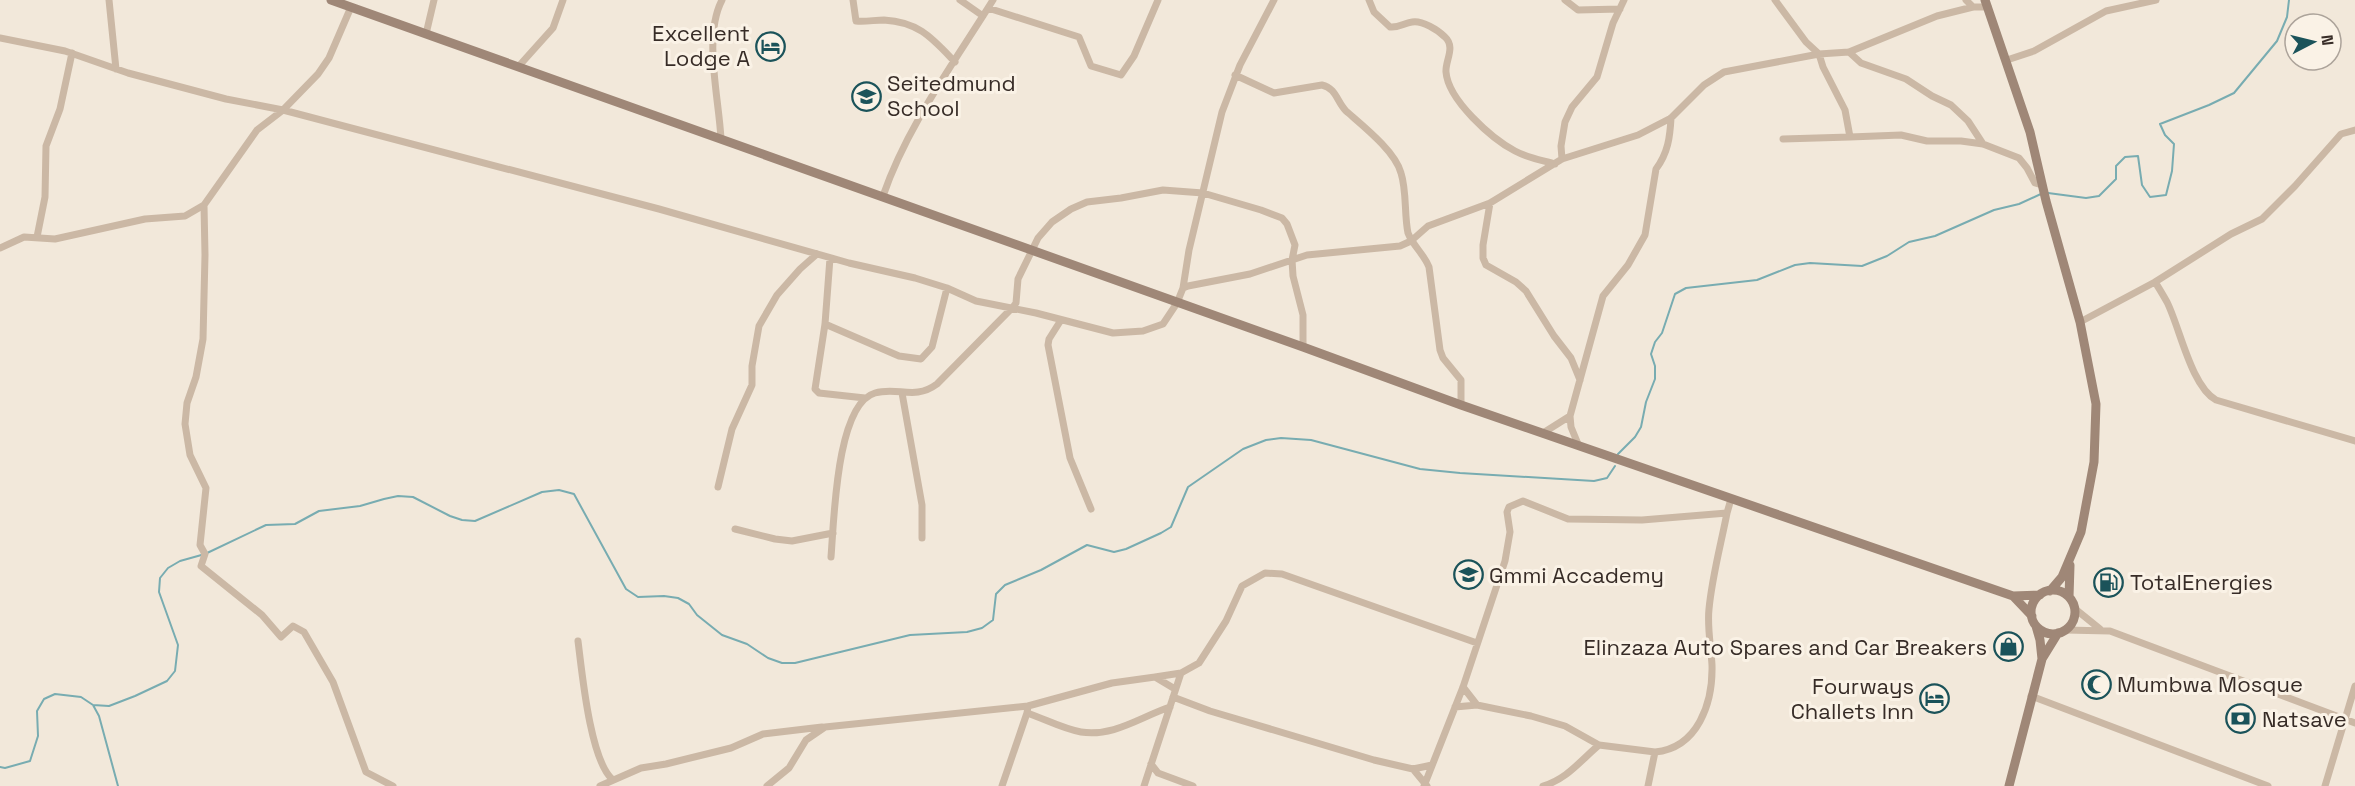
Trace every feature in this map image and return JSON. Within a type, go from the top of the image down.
[{"type":"main road","points":[[331,0],[1461,405],[2013,596],[2040,595],[2057,591],[2069,597]]},
{"type":"main road","points":[[1987,3],[2030,132],[2046,201],[2080,322],[2096,404],[2095,450],[2081,532],[2062,577],[2050,591]]},
{"type":"main road","points":[[2008,786],[2042,659],[2073,620],[2074,608],[2069,597],[2071,559]]},
{"type":"main road","points":[[2032,616],[2032,604],[2040,595]]},
{"type":"main road","points":[[2013,596],[2032,616],[2040,640],[2042,659]]},
{"type":"main road","points":[[2036,626],[2047,633],[2062,632]]},
{"type":"street","points":[[109,0],[116,69]]},
{"type":"street","points":[[426,34],[434,0]]},
{"type":"street","points":[[518,67],[553,28],[563,0]]},
{"type":"street","points":[[721,139],[712,36],[716,16],[723,0]]},
{"type":"street","points":[[853,0],[856,21],[896,21],[914,26],[928,34],[955,62]]},
{"type":"street","points":[[960,0],[983,16]]},
{"type":"street","points":[[883,196],[890,176],[917,124],[993,0]]},
{"type":"street","points":[[988,8],[1079,37],[1091,66],[1121,75],[1134,56],[1158,0]]},
{"type":"street","points":[[0,38],[72,53],[116,69],[226,99],[283,110],[416,147],[503,167],[830,258],[915,278],[947,288],[976,301],[1113,333],[1143,331],[1163,324],[1177,303],[1183,288],[1189,250],[1222,112],[1235,75],[1274,0]]},
{"type":"street","points":[[1369,0],[1374,12],[1390,27],[1402,26],[1414,21],[1424,23],[1445,36],[1450,44],[1446,75],[1459,101],[1501,142],[1515,151],[1555,164]]},
{"type":"street","points":[[1565,0],[1578,10],[1620,9]]},
{"type":"street","points":[[1562,159],[1561,146],[1565,122],[1572,107],[1597,77],[1613,23],[1624,0]]},
{"type":"street","points":[[1775,0],[1806,42],[1819,54],[1823,67],[1845,110],[1850,137]]},
{"type":"street","points":[[1966,0],[1973,7]]},
{"type":"street","points":[[2007,60],[2034,51],[2106,11],[2156,0]]},
{"type":"street","points":[[1183,288],[1250,274],[1320,253],[1387,248],[1411,241],[1428,226],[1490,203],[1562,159],[1638,135],[1671,118],[1704,85],[1724,72],[1819,54],[1849,52],[1937,16],[1987,3]]},
{"type":"street","points":[[0,248],[24,237],[65,238],[145,219],[186,216],[204,205],[257,130],[283,110],[318,74],[329,58],[351,7]]},
{"type":"street","points":[[1849,52],[1861,63],[1906,79],[1951,105],[1968,121],[1983,144]]},
{"type":"street","points":[[37,237],[45,197],[46,146],[60,109],[72,53]]},
{"type":"street","points":[[1235,75],[1274,93],[1322,85],[1332,90],[1345,110],[1360,122],[1399,167],[1403,179],[1405,219],[1411,241],[1426,257],[1440,350],[1443,358],[1461,380],[1461,405]]},
{"type":"street","points":[[1578,444],[1571,427],[1570,416],[1603,296],[1628,265],[1643,240],[1656,169],[1670,139],[1671,118]]},
{"type":"street","points":[[2080,322],[2155,282],[2222,240],[2262,219],[2341,134],[2355,130]]},
{"type":"street","points":[[1783,139],[1901,135],[1928,141],[1983,144],[2019,158],[2035,183],[2043,188]]},
{"type":"street","points":[[831,557],[840,461],[851,418],[858,404],[874,393],[921,393],[937,384],[1016,303],[1018,279],[1038,238],[1052,222],[1071,208],[1087,202],[1163,190],[1203,193],[1282,218],[1293,235],[1292,260],[1295,288],[1303,315],[1303,347]]},
{"type":"street","points":[[1490,203],[1483,258],[1486,265],[1516,282],[1526,291],[1554,336],[1571,358],[1580,380]]},
{"type":"street","points":[[204,205],[203,339],[196,377],[185,413],[190,455],[206,488],[200,545],[204,554],[201,566],[262,615],[281,637],[293,626],[304,632],[333,682],[366,772],[393,786]]},
{"type":"street","points":[[718,486],[732,429],[752,385],[752,366],[759,326],[777,295],[817,254]]},
{"type":"street","points":[[830,258],[825,324],[816,391],[865,398]]},
{"type":"street","points":[[2155,282],[2167,302],[2197,378],[2207,395],[2216,400],[2355,441]]},
{"type":"street","points":[[825,324],[899,356],[921,359],[932,347],[947,288]]},
{"type":"street","points":[[1061,320],[1049,339],[1048,345],[1070,458],[1091,509]]},
{"type":"street","points":[[902,393],[922,504],[922,538]]},
{"type":"street","points":[[1543,433],[1570,416]]},
{"type":"street","points":[[1455,707],[1478,705],[1531,716],[1565,726],[1599,745],[1655,752],[1670,750],[1690,737],[1707,702],[1712,665],[1709,609],[1731,498]]},
{"type":"street","points":[[1426,785],[1463,687],[1505,561],[1510,532],[1507,512],[1512,504],[1523,501],[1568,519],[1642,520],[1727,513]]},
{"type":"street","points":[[735,529],[792,541],[833,533]]},
{"type":"street","points":[[600,786],[640,768],[731,748],[763,734],[879,720],[1028,710],[1112,683],[1181,673],[1195,666],[1203,657],[1226,621],[1239,589],[1265,573],[1282,574],[1477,643]]},
{"type":"street","points":[[2074,608],[2100,629]]},
{"type":"street","points":[[2062,632],[2110,630],[2355,723]]},
{"type":"street","points":[[578,641],[590,725],[603,770],[612,779]]},
{"type":"street","points":[[1145,783],[1181,673]]},
{"type":"street","points":[[1155,678],[1175,689]]},
{"type":"street","points":[[1463,687],[1478,705]]},
{"type":"street","points":[[2325,786],[2355,687]]},
{"type":"street","points":[[2031,696],[2268,786]]},
{"type":"street","points":[[1173,697],[1209,711],[1374,760],[1413,769],[1432,765]]},
{"type":"street","points":[[1028,710],[1072,730],[1090,732],[1119,729],[1170,707]]},
{"type":"street","points":[[1002,786],[1028,710]]},
{"type":"street","points":[[767,786],[789,768],[806,740],[825,727]]},
{"type":"street","points":[[1543,786],[1567,775],[1599,745]]},
{"type":"street","points":[[1648,786],[1655,752]]},
{"type":"street","points":[[1151,764],[1158,773],[1193,786]]},
{"type":"street","points":[[1413,769],[1426,785]]},
{"type":"street","points":[[1145,783],[1158,773]]},
{"type":"waterway","points":[[2048,193],[2086,198],[2099,196],[2116,179],[2116,166],[2125,157],[2138,156],[2142,185],[2150,197],[2166,195],[2172,171],[2174,144],[2165,135],[2160,124],[2234,93],[2277,41],[2287,17],[2289,0]]},
{"type":"waterway","points":[[1618,454],[1635,437],[1641,427],[1646,402],[1655,379],[1655,366],[1651,354],[1655,342],[1662,333],[1675,294],[1686,288],[1757,280],[1795,265],[1810,263],[1862,266],[1887,256],[1909,242],[1935,236],[1994,210],[2019,204],[2043,193]]},
{"type":"waterway","points":[[93,705],[109,706],[135,696],[167,681],[175,671],[178,645],[159,592],[160,578],[168,568],[180,561],[205,554],[266,525],[295,524],[319,511],[360,506],[398,496],[413,497],[450,516],[475,521],[542,492],[559,490],[574,494],[626,589],[638,597],[678,598],[689,604],[697,615],[722,635],[747,644],[768,658],[782,663],[795,663],[910,635],[967,632],[982,628],[993,620],[996,594],[1005,585],[1041,570],[1087,545],[1114,552],[1161,533],[1171,527],[1188,487],[1243,449],[1266,440],[1281,438],[1311,440],[1420,469],[1460,473],[1594,481],[1607,478],[1615,466]]},
{"type":"waterway","points":[[0,767],[5,768],[30,761],[38,736],[37,711],[44,699],[55,694],[81,697],[93,705],[99,716],[118,786]]},
{"type":"place","name":"Excellent Lodge A","points":[[771,46]]},
{"type":"place","name":"Seitedmund School","points":[[866,96]]},
{"type":"place","name":"Gmmi Accademy","points":[[1468,575]]},
{"type":"place","name":"TotalEnergies","points":[[2109,582]]},
{"type":"place","name":"Elinzaza Auto Spares and Car Breakers","points":[[2008,647]]},
{"type":"place","name":"Mumbwa Mosque","points":[[2096,684]]},
{"type":"place","name":"Fourways Challets Inn","points":[[1935,699]]},
{"type":"place","name":"Natsave","points":[[2241,719]]}]
